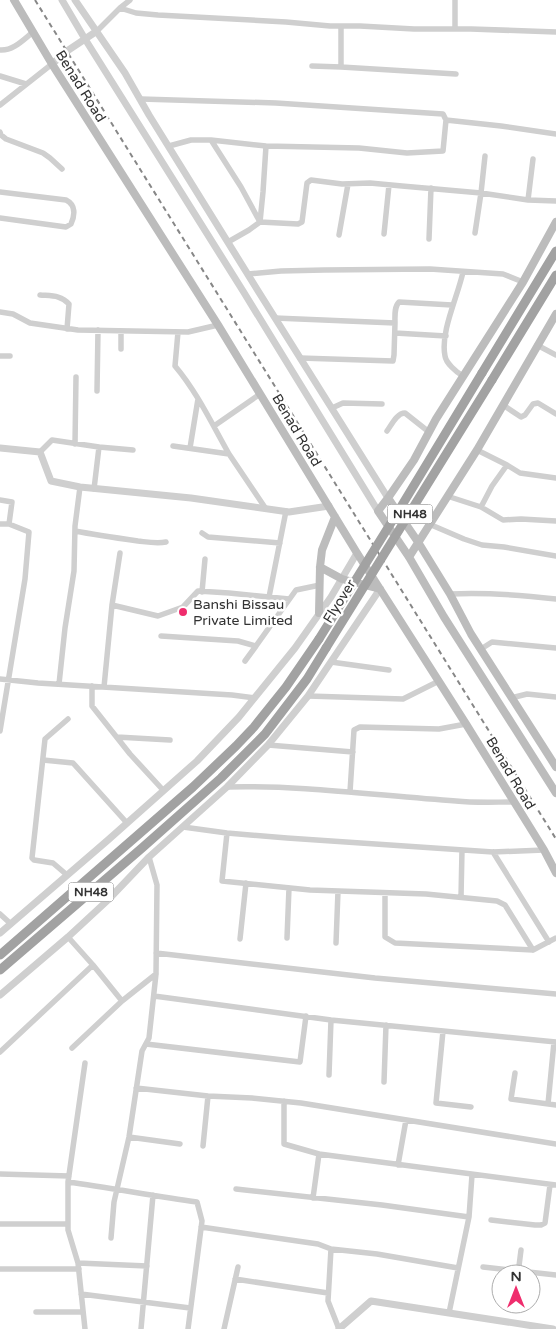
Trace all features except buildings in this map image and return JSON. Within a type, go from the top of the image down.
[{"type":"highway","name":"Flyover","points":[[0,955],[214,768],[259,720],[304,663],[556,251]]},
{"type":"highway","name":"Flyover","points":[[0,970],[221,778],[265,734],[307,679],[556,275]]},
{"type":"main road","name":"Benad Road","points":[[14,0],[52,64],[218,324],[357,553],[544,850],[556,873]]},
{"type":"main road","points":[[556,222],[523,282],[463,376],[414,460],[378,511],[409,557],[444,617],[556,793]]},
{"type":"main road","points":[[409,557],[476,450],[556,314]]},
{"type":"main road","points":[[388,498],[418,542],[450,594],[471,634],[556,767]]},
{"type":"main road","points":[[319,613],[322,550],[335,517]]},
{"type":"main road","points":[[320,567],[342,579],[380,589]]},
{"type":"street","points":[[62,0],[244,291],[378,511]]},
{"type":"street","points":[[75,0],[125,73],[388,498]]},
{"type":"street","points":[[0,105],[67,51],[97,31],[130,0]]},
{"type":"street","points":[[455,0],[455,29]]},
{"type":"street","points":[[120,8],[136,13],[158,15],[330,26],[556,32]]},
{"type":"street","points":[[341,26],[342,67]]},
{"type":"street","points":[[0,50],[7,50],[17,45],[32,32]]},
{"type":"street","points":[[312,66],[456,74]]},
{"type":"street","points":[[0,76],[26,84]]},
{"type":"street","points":[[141,99],[276,103],[443,114],[446,120],[443,151],[407,153],[359,148],[266,146],[211,140],[191,140],[169,146]]},
{"type":"street","points":[[446,120],[556,134]]},
{"type":"street","points":[[0,132],[6,139],[50,158],[62,169]]},
{"type":"street","points":[[211,140],[241,187],[260,222]]},
{"type":"street","points":[[260,222],[266,146]]},
{"type":"street","points":[[475,233],[485,156]]},
{"type":"street","points":[[528,200],[533,159]]},
{"type":"street","points":[[228,242],[260,222],[298,224],[302,222],[307,183],[311,180],[348,184],[370,183],[431,188],[528,200],[556,201]]},
{"type":"street","points":[[339,235],[348,184]]},
{"type":"street","points":[[384,234],[389,185]]},
{"type":"street","points":[[429,239],[431,188]]},
{"type":"street","points":[[0,192],[66,200],[74,208],[71,224],[66,227],[0,218]]},
{"type":"street","points":[[248,274],[281,271],[408,269],[503,274],[523,282]]},
{"type":"street","points":[[463,272],[452,305],[446,336],[445,358],[463,376]]},
{"type":"street","points":[[40,295],[56,296],[69,304],[67,329]]},
{"type":"street","points":[[300,358],[392,360],[396,304],[399,302],[452,305]]},
{"type":"street","points":[[0,312],[13,314],[30,323],[67,329],[188,332],[218,324]]},
{"type":"street","points":[[275,318],[395,323]]},
{"type":"street","points":[[98,330],[98,391]]},
{"type":"street","points":[[121,331],[121,349]]},
{"type":"street","points":[[178,332],[175,366],[198,399],[229,454],[266,509]]},
{"type":"street","points":[[395,333],[446,336]]},
{"type":"street","points":[[537,345],[556,356]]},
{"type":"street","points":[[0,356],[10,356]]},
{"type":"street","points":[[75,444],[76,378]]},
{"type":"street","points":[[214,426],[260,394]]},
{"type":"street","points":[[190,448],[198,399]]},
{"type":"street","points":[[332,408],[343,403],[382,404]]},
{"type":"street","points":[[502,405],[521,416],[525,415],[533,404],[538,403],[556,414]]},
{"type":"street","points":[[386,431],[399,414],[403,412],[429,432]]},
{"type":"street","points":[[40,452],[52,440],[132,450]]},
{"type":"street","points":[[173,446],[229,454]]},
{"type":"street","points":[[94,488],[99,447]]},
{"type":"street","points":[[0,448],[40,452]]},
{"type":"street","points":[[476,450],[520,473],[556,478]]},
{"type":"street","points":[[40,452],[51,481],[80,487],[191,498],[286,511],[329,506]]},
{"type":"street","points":[[481,506],[507,465]]},
{"type":"street","points":[[59,684],[74,571],[75,531],[80,487]]},
{"type":"street","points":[[447,496],[481,506],[503,520],[556,521]]},
{"type":"street","points":[[0,500],[12,502],[9,524]]},
{"type":"street","points":[[269,597],[286,511]]},
{"type":"street","points":[[0,524],[9,524],[29,532],[25,579],[0,731]]},
{"type":"street","points":[[429,524],[482,545],[556,556]]},
{"type":"street","points":[[75,531],[108,537],[166,542]]},
{"type":"street","points":[[202,534],[208,537],[280,543]]},
{"type":"street","points":[[104,687],[112,605],[120,553]]},
{"type":"street","points":[[0,933],[197,761],[255,698],[295,648],[331,597],[357,553]]},
{"type":"street","points":[[202,592],[205,559]]},
{"type":"street","points":[[245,661],[296,590],[320,584]]},
{"type":"street","points":[[0,995],[108,900],[149,857],[227,787],[268,745],[308,696],[380,589]]},
{"type":"street","points":[[112,605],[158,616],[183,607],[198,591],[290,599]]},
{"type":"street","points":[[450,594],[506,595],[556,599]]},
{"type":"street","points":[[161,636],[238,641],[256,646]]},
{"type":"street","points":[[481,649],[492,642],[556,648]]},
{"type":"street","points":[[331,662],[389,670]]},
{"type":"street","points":[[0,679],[255,698]]},
{"type":"street","points":[[308,696],[404,699],[439,681]]},
{"type":"street","points":[[92,686],[92,706],[163,790]]},
{"type":"street","points":[[512,698],[527,694],[556,697]]},
{"type":"street","points":[[67,875],[54,863],[34,860],[32,858],[45,739],[68,719]]},
{"type":"street","points":[[350,792],[354,730],[360,727],[438,729],[466,724]]},
{"type":"street","points":[[117,736],[170,740]]},
{"type":"street","points":[[268,745],[353,752]]},
{"type":"street","points":[[43,760],[73,762],[127,823]]},
{"type":"street","points":[[227,787],[252,786],[350,792],[458,802],[513,802]]},
{"type":"street","points":[[183,827],[227,833],[493,852],[544,850]]},
{"type":"street","points":[[227,833],[222,880],[338,892],[426,894],[497,901],[505,905],[532,950]]},
{"type":"street","points":[[461,898],[462,850]]},
{"type":"street","points":[[493,852],[550,942]]},
{"type":"street","points":[[111,1238],[114,1202],[129,1137],[142,1051],[149,1038],[154,996],[157,885],[149,857]]},
{"type":"street","points":[[240,939],[246,883]]},
{"type":"street","points":[[287,938],[289,888]]},
{"type":"street","points":[[336,943],[338,892]]},
{"type":"street","points":[[385,893],[385,937],[395,944],[532,950],[556,938]]},
{"type":"street","points":[[0,914],[11,924]]},
{"type":"street","points":[[68,937],[122,1001]]},
{"type":"street","points":[[156,953],[375,978],[556,994]]},
{"type":"street","points":[[0,1052],[93,965]]},
{"type":"street","points":[[72,1048],[122,1001],[156,974]]},
{"type":"street","points":[[154,996],[331,1020],[555,1042],[548,1104]]},
{"type":"street","points":[[146,1044],[300,1062],[306,1016]]},
{"type":"street","points":[[329,1075],[331,1020]]},
{"type":"street","points":[[384,1082],[386,1026]]},
{"type":"street","points":[[443,1031],[436,1103],[471,1107]]},
{"type":"street","points":[[85,1063],[68,1179],[68,1230],[78,1266],[85,1329]]},
{"type":"street","points":[[515,1073],[511,1100],[556,1105]]},
{"type":"street","points":[[136,1088],[208,1096],[284,1101],[556,1144]]},
{"type":"street","points":[[203,1146],[208,1096]]},
{"type":"street","points":[[284,1101],[284,1144],[319,1154],[553,1185],[545,1223],[542,1225],[491,1220]]},
{"type":"street","points":[[398,1165],[406,1120]]},
{"type":"street","points":[[129,1137],[180,1144]]},
{"type":"street","points":[[312,1198],[319,1154]]},
{"type":"street","points":[[0,1174],[68,1179],[153,1196],[197,1202],[202,1221],[188,1329]]},
{"type":"street","points":[[448,1313],[469,1217],[472,1175]]},
{"type":"street","points":[[236,1188],[469,1217]]},
{"type":"street","points":[[142,1329],[153,1196]]},
{"type":"street","points":[[0,1224],[68,1224]]},
{"type":"street","points":[[201,1227],[318,1244],[331,1249],[377,1254],[458,1268]]},
{"type":"street","points":[[331,1249],[328,1301],[339,1329],[371,1301],[552,1329]]},
{"type":"street","points":[[519,1264],[521,1250]]},
{"type":"street","points":[[0,1269],[147,1266]]},
{"type":"street","points":[[224,1329],[238,1267]]},
{"type":"street","points":[[482,1267],[491,1268]]},
{"type":"street","points":[[541,1274],[556,1275]]},
{"type":"street","points":[[236,1279],[328,1293]]},
{"type":"street","points":[[81,1294],[190,1308]]},
{"type":"street","points":[[36,1312],[83,1312]]},
{"type":"railway","points":[[35,0],[556,839]]},
{"type":"place","name":"Banshi Bissau Private Limited","points":[[183,612]]}]
